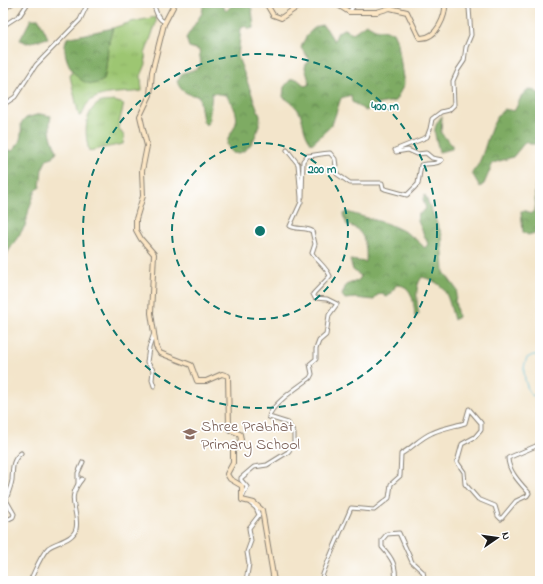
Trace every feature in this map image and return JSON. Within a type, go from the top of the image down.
[{"type":"main road","points":[[3,9],[12,3]]},
{"type":"main road","points":[[175,3],[165,22],[152,72],[150,95],[140,116],[147,146],[142,172],[142,196],[136,219],[137,234],[154,254],[151,313],[158,351],[160,354],[191,365],[197,381],[206,381],[222,374],[228,376],[229,427],[230,430],[240,434],[241,440],[234,450],[233,464],[227,474],[230,479],[242,486],[242,500],[254,502],[262,510],[274,581]]},
{"type":"main road","points":[[266,3],[273,15],[280,18],[303,3]]},
{"type":"main road","points":[[335,3],[349,12],[378,12],[390,8],[407,12],[420,38],[424,38],[433,33],[441,23],[446,14],[445,3]]},
{"type":"street","points":[[3,26],[20,14],[28,3]]},
{"type":"street","points":[[3,105],[15,97],[36,65],[80,20],[88,3]]},
{"type":"street","points":[[153,3],[157,15],[165,22]]},
{"type":"street","points":[[347,3],[352,7]]},
{"type":"street","points":[[349,12],[356,3]]},
{"type":"street","points":[[362,3],[375,3]]},
{"type":"street","points":[[242,498],[247,487],[241,478],[254,467],[268,466],[288,452],[294,444],[294,434],[288,424],[269,417],[270,413],[278,403],[310,378],[312,374],[310,364],[316,359],[316,349],[319,341],[326,335],[329,315],[337,304],[327,299],[315,298],[312,294],[330,276],[327,269],[318,262],[312,253],[315,244],[312,231],[290,226],[304,192],[303,161],[307,156],[330,153],[334,160],[336,174],[350,183],[382,183],[385,190],[407,195],[418,184],[421,165],[433,164],[442,160],[432,158],[426,153],[417,154],[408,150],[396,152],[395,150],[427,137],[432,119],[441,112],[449,110],[454,105],[454,81],[458,70],[464,61],[471,35],[469,8],[464,3]]},
{"type":"street","points":[[287,150],[298,164],[301,202]]},
{"type":"street","points":[[154,332],[148,348],[147,362],[153,370],[152,380],[154,386]]},
{"type":"street","points":[[321,581],[320,576],[328,563],[352,508],[374,510],[388,498],[392,484],[400,476],[401,454],[413,448],[419,441],[432,433],[466,423],[469,408],[481,423],[481,430],[475,437],[462,444],[457,462],[464,472],[466,484],[478,499],[496,506],[498,516],[501,519],[516,501],[527,496],[529,493],[517,479],[508,462],[508,458],[536,446],[540,442]]},
{"type":"street","points":[[3,522],[13,517],[14,514],[6,500],[12,481],[14,459],[21,453]]},
{"type":"street","points":[[78,484],[78,473],[83,462]]},
{"type":"street","points":[[30,581],[47,549],[73,535],[76,529],[73,499],[74,489],[82,479]]},
{"type":"street","points":[[246,581],[249,564],[247,552],[251,541],[249,528],[259,515],[256,508],[249,502]]},
{"type":"street","points":[[395,581],[396,574],[394,562],[382,547],[382,540],[387,534],[399,533],[412,562],[423,572],[425,581]]},
{"type":"green space","points":[[204,3],[220,3],[226,11],[234,3],[248,3],[252,9],[254,28],[249,29],[246,26],[241,28],[238,57],[260,116],[260,122],[256,135],[249,147],[238,153],[232,153],[227,145],[228,139],[235,125],[236,112],[226,95],[212,93],[209,121],[206,125],[203,121],[199,96],[185,92],[180,88],[177,81],[183,73],[197,69],[201,64],[199,50],[189,47],[186,38],[202,13]]},
{"type":"green space","points":[[156,17],[156,23],[145,54],[146,64],[141,76],[142,91],[113,93],[98,96],[87,104],[82,115],[79,116],[70,76],[73,71],[84,81],[104,80],[109,41],[113,28],[131,22]]},
{"type":"green space","points":[[31,19],[39,19],[48,38],[27,43],[20,40]]},
{"type":"green space","points":[[366,24],[375,29],[393,32],[398,43],[404,85],[395,101],[374,105],[366,111],[352,102],[351,95],[341,98],[332,125],[312,144],[305,131],[297,108],[283,97],[284,87],[291,79],[297,79],[305,86],[310,84],[305,68],[306,63],[310,60],[301,48],[304,40],[314,28],[318,26],[322,25],[326,28],[334,41],[338,32],[344,29],[353,33]]},
{"type":"green space","points":[[113,28],[109,41],[104,80],[94,84],[85,82],[74,73],[67,59],[65,44],[67,38]]},
{"type":"green space","points":[[531,89],[540,94],[540,144],[530,144],[526,141],[513,157],[493,163],[484,184],[480,187],[472,173],[479,163],[495,121],[504,109],[514,111],[522,95],[527,90]]},
{"type":"green space","points":[[114,101],[124,104],[118,127],[124,136],[123,144],[89,151],[86,125],[90,113],[99,103]]},
{"type":"green space","points":[[40,114],[51,116],[51,134],[57,151],[53,157],[47,159],[42,169],[40,187],[35,192],[25,226],[8,252],[3,266],[3,148],[12,151],[20,138],[21,123],[26,118]]},
{"type":"green space","points":[[442,116],[441,133],[452,145],[452,149],[439,152],[435,137],[435,129]]},
{"type":"green space","points":[[540,177],[540,234],[538,232],[528,235],[523,232],[521,211],[526,211],[530,214],[534,212],[535,187],[536,182]]},
{"type":"green space","points":[[425,195],[442,235],[444,272],[457,290],[455,301],[458,317],[454,320],[448,298],[442,287],[437,283],[422,277],[419,281],[417,290],[419,314],[415,317],[412,296],[406,288],[402,286],[396,285],[391,294],[387,297],[382,294],[377,295],[374,300],[355,298],[345,299],[342,295],[346,285],[359,280],[361,276],[353,270],[350,260],[366,262],[366,256],[364,239],[358,230],[347,225],[343,215],[347,212],[389,224],[407,233],[425,248],[428,244],[418,221],[418,215],[426,209],[423,199]]},
{"type":"waterway","points":[[540,355],[533,355],[527,358],[524,367],[525,380],[530,394],[540,399]]},
{"type":"place","name":"Shree Prabhat Primary School","points":[[190,434]]}]
